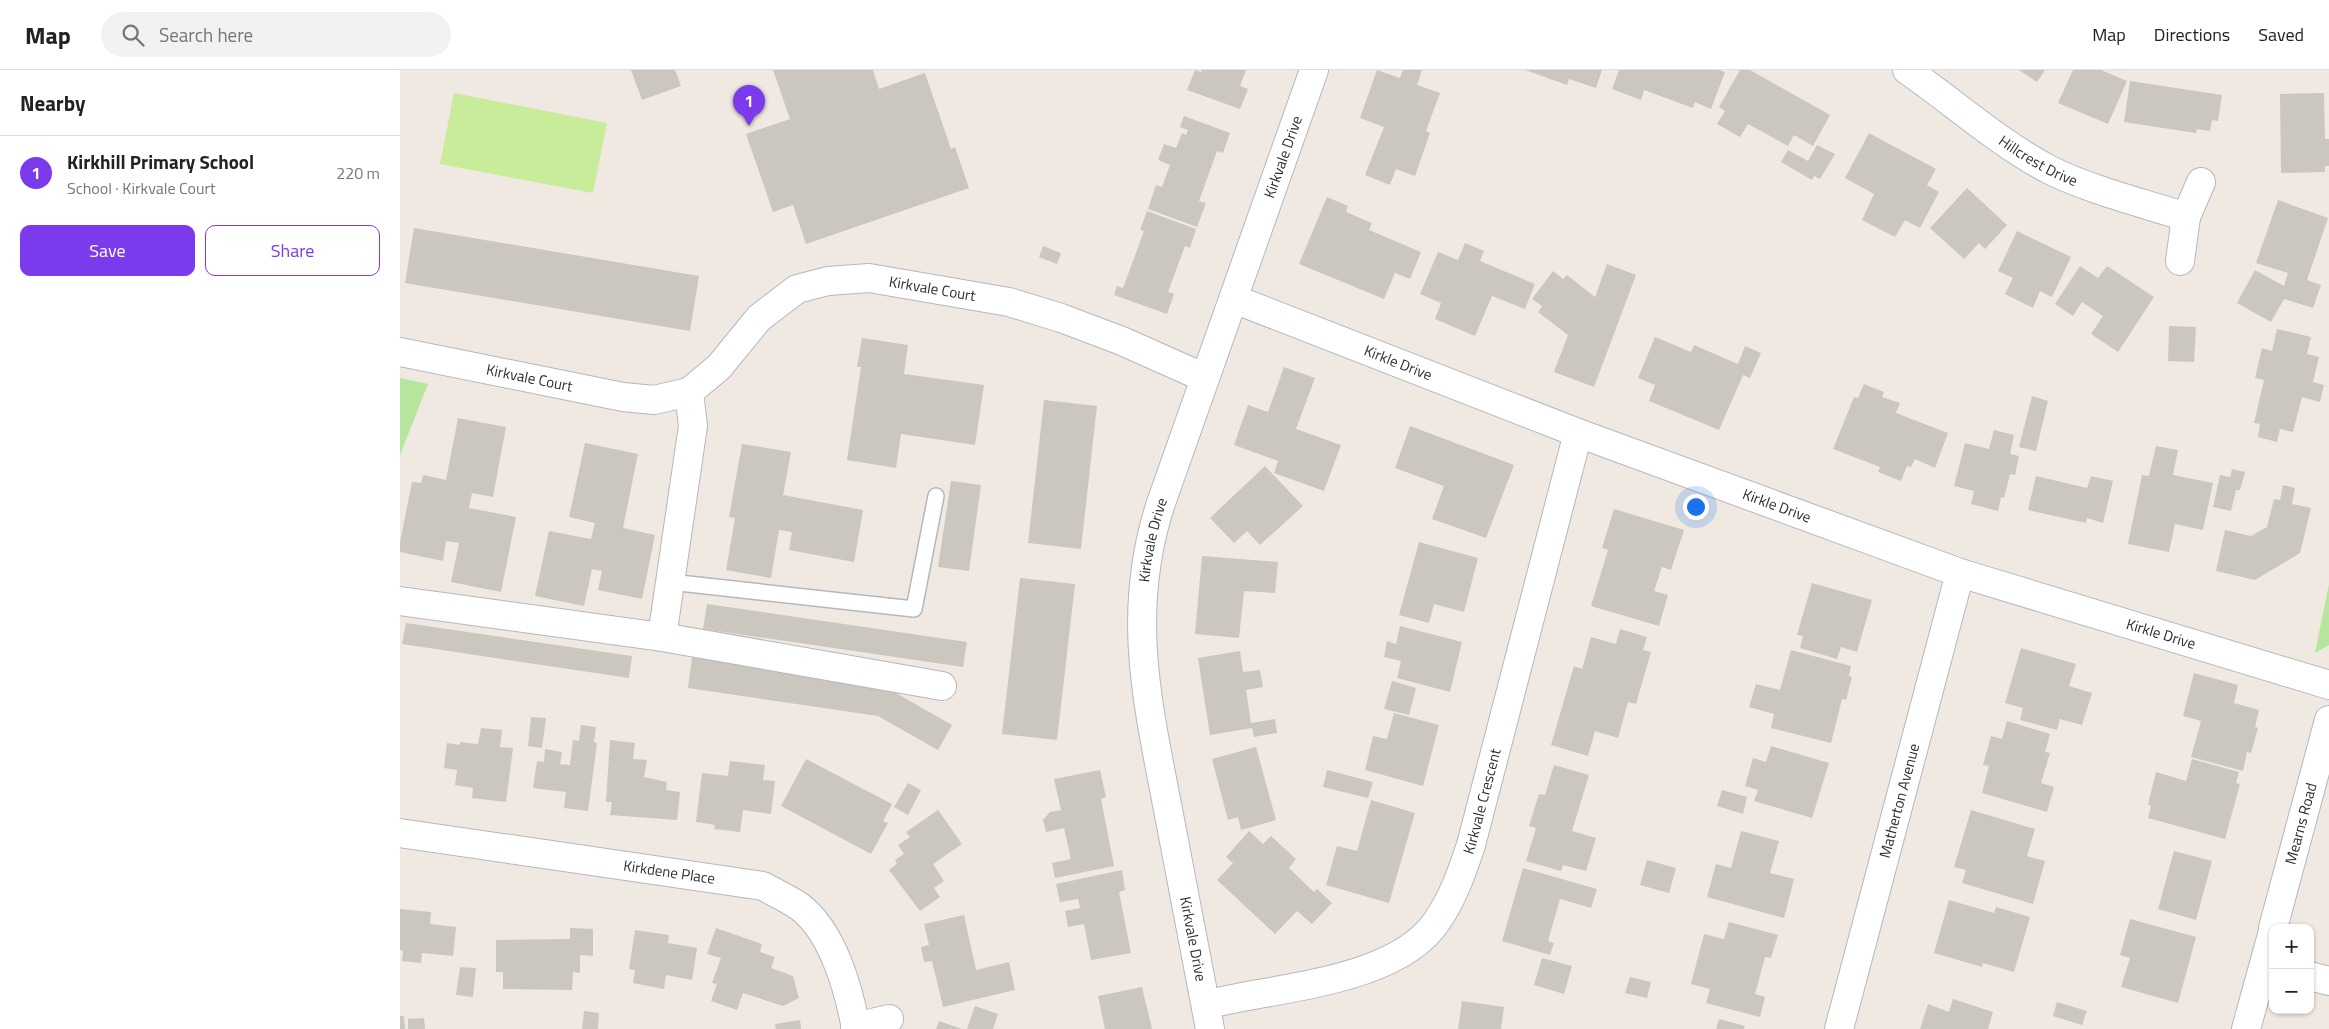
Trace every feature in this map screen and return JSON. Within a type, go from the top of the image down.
[{"type":"street","name":"Kirkvale Drive","points":[[1208,1017],[1142,662],[1142,579],[1150,536],[1314,70]]},
{"type":"street","name":"Hillcrest Drive","points":[[1906,70],[2006,142],[2050,170],[2186,218]]},
{"type":"street","points":[[2180,261],[2186,218],[2201,182]]},
{"type":"street","name":"Kirkvale Court","points":[[400,352],[623,398],[654,400],[689,392],[719,367],[758,318],[797,289],[828,281],[869,278],[1009,302],[1062,318],[1122,341],[1205,378]]},
{"type":"street","name":"Kirkle Drive","points":[[1234,299],[1578,433],[1960,573],[2329,685]]},
{"type":"street","points":[[662,637],[693,426],[689,392]]},
{"type":"street","name":"Kirkvale Crescent","points":[[1208,1017],[1238,996],[1348,976],[1389,961],[1417,942],[1437,922],[1459,883],[1471,845],[1578,433]]},
{"type":"street","name":"Matherton Avenue","points":[[1839,1029],[1960,573]]},
{"type":"street","points":[[400,601],[662,637],[942,686]]},
{"type":"street","name":"Mearns Road","points":[[2274,924],[2329,720]]},
{"type":"street","name":"Kirkdene Place","points":[[400,832],[763,886],[801,908],[824,936],[849,992],[856,1028],[889,1019]]},
{"type":"street","name":"Mearns Road","points":[[2246,1029],[2269,964]]},
{"type":"street","points":[[2314,977],[2329,981]]},
{"type":"lane","points":[[670,582],[914,608],[936,496]]},
{"type":"green space","points":[[454,93],[607,123],[593,193],[440,164]]},
{"type":"green space","points":[[400,378],[428,384],[400,455]]},
{"type":"green space","points":[[2329,584],[2329,645],[2315,653]]},
{"type":"building","points":[[631,70],[675,70],[681,86],[642,100]]},
{"type":"building","points":[[773,70],[873,70],[879,89],[925,73],[951,149],[955,147],[969,188],[806,244],[793,205],[773,212],[746,134],[790,119]]},
{"type":"building","points":[[1195,70],[1201,72],[1202,70],[1246,70],[1240,86],[1248,89],[1240,109],[1187,90]]},
{"type":"building","points":[[1377,70],[1400,78],[1403,70],[1422,70],[1417,85],[1440,93],[1426,131],[1430,133],[1415,176],[1396,169],[1390,185],[1365,175],[1384,127],[1360,118]]},
{"type":"building","points":[[1525,70],[1602,70],[1596,88],[1569,79],[1567,85]]},
{"type":"building","points":[[1619,70],[1719,70],[1725,72],[1711,109],[1695,102],[1693,108],[1644,90],[1641,100],[1612,89]]},
{"type":"building","points":[[1740,70],[1750,70],[1830,115],[1813,146],[1794,135],[1788,146],[1748,124],[1740,137],[1717,124],[1725,111],[1719,107]]},
{"type":"building","points":[[2019,70],[2045,70],[2037,82]]},
{"type":"building","points":[[2073,70],[2101,70],[2127,81],[2108,124],[2058,103]]},
{"type":"building","points":[[2130,81],[2222,95],[2218,121],[2212,120],[2210,131],[2197,129],[2196,133],[2124,122]]},
{"type":"building","points":[[2324,93],[2325,139],[2329,139],[2329,166],[2325,166],[2325,172],[2281,173],[2280,94]]},
{"type":"building","points":[[1184,116],[1230,133],[1223,153],[1217,151],[1199,201],[1206,203],[1197,227],[1148,209],[1156,185],[1162,187],[1170,165],[1158,160],[1164,144],[1176,148],[1182,133],[1186,135],[1188,130],[1180,127]]},
{"type":"building","points":[[1869,133],[1936,169],[1927,185],[1939,192],[1920,228],[1905,220],[1895,237],[1862,220],[1874,194],[1845,178]]},
{"type":"building","points":[[1817,145],[1835,154],[1820,179],[1814,176],[1812,180],[1781,162],[1788,150],[1808,161]]},
{"type":"building","points":[[1967,188],[2007,225],[1985,249],[1979,243],[1964,259],[1930,228]]},
{"type":"building","points":[[1327,197],[1348,206],[1346,212],[1372,223],[1369,230],[1421,252],[1410,279],[1395,273],[1384,299],[1299,264]]},
{"type":"building","points":[[2278,200],[2328,218],[2307,280],[2321,285],[2313,308],[2284,299],[2271,322],[2237,303],[2255,270],[2284,286],[2288,273],[2256,263]]},
{"type":"building","points":[[1147,211],[1196,229],[1190,248],[1185,246],[1168,292],[1174,294],[1167,314],[1114,295],[1117,286],[1123,288],[1144,231],[1140,230]]},
{"type":"building","points":[[414,228],[699,276],[690,331],[405,283]]},
{"type":"building","points":[[2017,231],[2071,257],[2052,297],[2040,291],[2033,308],[2005,294],[2013,278],[1998,271]]},
{"type":"building","points":[[1465,243],[1484,251],[1480,261],[1535,284],[1525,309],[1492,296],[1475,336],[1435,319],[1441,303],[1420,294],[1438,252],[1458,260]]},
{"type":"building","points":[[1043,246],[1061,253],[1057,264],[1039,257]]},
{"type":"building","points":[[1607,264],[1636,275],[1594,387],[1554,372],[1568,335],[1538,312],[1542,306],[1532,299],[1553,271],[1563,279],[1567,275],[1595,297]]},
{"type":"building","points":[[2080,266],[2098,278],[2107,266],[2154,297],[2118,352],[2091,334],[2103,316],[2082,302],[2073,316],[2055,304]]},
{"type":"building","points":[[2169,326],[2196,327],[2194,362],[2168,361]]},
{"type":"building","points":[[2277,329],[2311,337],[2307,354],[2319,357],[2313,382],[2324,385],[2320,402],[2302,397],[2293,432],[2280,429],[2277,442],[2258,437],[2260,424],[2254,423],[2264,380],[2255,378],[2262,348],[2272,351]]},
{"type":"building","points":[[1655,337],[1691,352],[1694,345],[1738,364],[1745,346],[1761,353],[1750,378],[1743,375],[1719,430],[1649,401],[1655,385],[1638,378]]},
{"type":"building","points":[[862,338],[908,345],[904,374],[984,385],[975,445],[901,434],[896,468],[847,460],[861,367],[857,367]]},
{"type":"building","points":[[1284,367],[1315,378],[1296,429],[1341,445],[1324,491],[1274,473],[1278,461],[1234,445],[1248,405],[1268,412]]},
{"type":"building","points":[[1864,384],[1884,392],[1882,397],[1900,403],[1896,413],[1948,433],[1935,468],[1915,459],[1911,467],[1907,466],[1901,481],[1878,472],[1880,467],[1833,449],[1854,397],[1858,398]]},
{"type":"building","points":[[2032,396],[2048,401],[2036,451],[2019,447]]},
{"type":"building","points":[[1044,400],[1097,406],[1081,549],[1028,543]]},
{"type":"building","points":[[458,418],[506,427],[493,497],[472,493],[469,508],[516,517],[501,592],[451,582],[459,543],[446,541],[443,561],[400,552],[400,542],[412,482],[421,483],[423,475],[446,480]]},
{"type":"building","points":[[1410,426],[1514,465],[1486,538],[1432,519],[1444,486],[1395,468]]},
{"type":"building","points":[[1994,430],[2014,435],[2010,454],[2019,456],[2015,475],[2010,474],[2004,498],[2001,497],[1998,511],[1971,504],[1974,491],[1954,486],[1965,443],[1989,449]]},
{"type":"building","points":[[585,443],[638,454],[623,528],[655,535],[642,599],[598,590],[602,571],[592,569],[584,606],[535,596],[549,531],[591,539],[595,523],[569,517]]},
{"type":"building","points":[[742,444],[791,452],[783,495],[863,510],[854,562],[789,550],[792,532],[779,530],[771,578],[726,570],[735,518],[729,517]]},
{"type":"building","points":[[2156,446],[2178,450],[2173,475],[2213,483],[2203,530],[2175,524],[2169,552],[2128,544],[2142,475],[2149,476]]},
{"type":"building","points":[[1265,466],[1303,506],[1260,545],[1247,531],[1234,543],[1210,518]]},
{"type":"building","points":[[2232,469],[2245,472],[2240,490],[2236,490],[2231,511],[2213,507],[2220,475],[2230,477]]},
{"type":"building","points":[[2036,476],[2087,488],[2091,476],[2113,481],[2103,523],[2087,518],[2086,523],[2028,510]]},
{"type":"building","points":[[951,481],[981,485],[969,571],[938,567]]},
{"type":"building","points":[[2283,485],[2295,488],[2292,504],[2311,508],[2300,553],[2255,580],[2216,571],[2225,530],[2251,536],[2267,527],[2274,499],[2280,500]]},
{"type":"building","points":[[1614,509],[1684,530],[1671,570],[1662,567],[1654,591],[1668,595],[1659,626],[1591,606],[1608,550],[1602,548]]},
{"type":"building","points":[[1419,542],[1478,558],[1464,612],[1434,604],[1429,623],[1399,615]]},
{"type":"building","points":[[1202,556],[1278,562],[1275,593],[1244,591],[1239,638],[1195,634]]},
{"type":"building","points":[[1020,578],[1075,584],[1057,740],[1002,734]]},
{"type":"building","points":[[1812,583],[1872,600],[1857,652],[1841,647],[1837,659],[1800,648],[1803,636],[1797,635]]},
{"type":"building","points":[[707,604],[967,642],[963,667],[703,629]]},
{"type":"building","points":[[406,623],[632,656],[629,678],[402,644]]},
{"type":"building","points":[[1400,626],[1462,642],[1450,692],[1397,678],[1401,661],[1384,657],[1387,641],[1396,644]]},
{"type":"building","points":[[1620,629],[1647,637],[1643,650],[1651,652],[1636,704],[1628,702],[1618,738],[1595,731],[1588,756],[1551,745],[1574,666],[1582,669],[1591,637],[1616,644]]},
{"type":"building","points":[[2021,648],[2076,664],[2069,686],[2092,693],[2082,725],[2060,719],[2057,730],[2020,720],[2023,708],[2005,703]]},
{"type":"building","points":[[1791,650],[1851,666],[1849,676],[1852,677],[1846,700],[1842,699],[1831,743],[1771,728],[1774,714],[1749,707],[1756,684],[1780,690]]},
{"type":"building","points":[[1240,651],[1243,672],[1260,670],[1263,687],[1246,690],[1251,723],[1275,719],[1277,733],[1254,737],[1252,728],[1210,735],[1198,658]]},
{"type":"building","points":[[692,657],[882,685],[952,725],[938,750],[878,716],[688,688]]},
{"type":"building","points":[[2194,673],[2238,685],[2234,703],[2259,710],[2255,727],[2258,728],[2251,753],[2247,752],[2243,771],[2191,757],[2201,721],[2183,716]]},
{"type":"building","points":[[1392,681],[1416,688],[1409,715],[1384,709]]},
{"type":"building","points":[[1394,713],[1439,725],[1423,786],[1365,770],[1373,736],[1387,739]]},
{"type":"building","points":[[531,717],[546,718],[542,748],[528,746]]},
{"type":"building","points":[[2007,721],[2050,734],[2045,752],[2050,753],[2041,783],[2054,787],[2047,812],[1982,793],[1989,766],[1983,765],[1991,736],[2002,739]]},
{"type":"building","points":[[581,725],[596,727],[594,742],[597,743],[588,811],[564,808],[566,792],[533,788],[537,761],[544,762],[545,749],[562,752],[560,764],[570,765],[573,740],[579,741]]},
{"type":"building","points":[[481,728],[502,730],[500,747],[513,748],[506,802],[472,798],[473,788],[455,785],[457,770],[444,768],[447,743],[460,745],[460,742],[478,744]]},
{"type":"building","points":[[610,740],[635,743],[633,759],[647,760],[644,777],[667,782],[666,790],[680,792],[677,820],[610,815],[612,802],[606,802]]},
{"type":"building","points":[[1771,746],[1829,763],[1812,818],[1754,801],[1758,790],[1745,786],[1753,758],[1766,762]]},
{"type":"building","points":[[1256,747],[1276,820],[1241,830],[1238,817],[1228,820],[1212,759]]},
{"type":"building","points":[[806,759],[892,804],[883,821],[888,823],[871,854],[781,806]]},
{"type":"building","points":[[2192,759],[2239,772],[2236,783],[2240,784],[2225,839],[2148,818],[2151,806],[2148,804],[2156,772],[2186,781]]},
{"type":"building","points":[[730,761],[765,765],[763,780],[775,781],[771,814],[743,810],[740,832],[714,829],[715,825],[696,822],[702,773],[728,776]]},
{"type":"building","points":[[1554,765],[1589,775],[1572,831],[1596,838],[1586,871],[1563,865],[1561,871],[1526,861],[1536,828],[1529,826],[1539,794],[1545,795]]},
{"type":"building","points":[[1100,770],[1106,797],[1101,799],[1114,866],[1055,878],[1052,863],[1071,859],[1064,828],[1046,832],[1043,820],[1050,812],[1061,810],[1054,779]]},
{"type":"building","points":[[1327,770],[1373,782],[1368,798],[1323,787]]},
{"type":"building","points":[[908,783],[921,790],[908,815],[894,807]]},
{"type":"building","points":[[1722,790],[1747,797],[1743,814],[1717,806]]},
{"type":"building","points":[[1371,800],[1415,813],[1389,903],[1326,885],[1337,846],[1357,851]]},
{"type":"building","points":[[938,810],[962,844],[933,864],[944,881],[934,888],[940,897],[920,911],[889,870],[897,864],[895,860],[904,854],[898,845],[910,837],[906,832]]},
{"type":"building","points":[[1971,810],[2035,829],[2027,856],[2045,861],[2033,904],[1962,883],[1966,870],[1954,867]]},
{"type":"building","points":[[1249,831],[1263,844],[1271,836],[1296,859],[1289,868],[1314,892],[1317,889],[1332,903],[1312,924],[1297,911],[1275,934],[1217,880],[1233,863],[1226,857]]},
{"type":"building","points":[[1741,831],[1779,841],[1770,873],[1794,879],[1784,918],[1707,897],[1716,864],[1731,868]]},
{"type":"building","points":[[2174,851],[2212,861],[2196,920],[2158,909]]},
{"type":"building","points":[[1647,860],[1676,868],[1669,893],[1640,885]]},
{"type":"building","points":[[1523,868],[1597,889],[1591,908],[1560,899],[1548,941],[1554,943],[1550,955],[1502,941]]},
{"type":"building","points":[[1122,870],[1125,890],[1119,892],[1131,953],[1091,960],[1084,924],[1068,927],[1065,911],[1080,908],[1078,899],[1060,902],[1056,884]]},
{"type":"building","points":[[1949,900],[1994,913],[1996,907],[2030,917],[2014,972],[1983,963],[1982,967],[1934,953]]},
{"type":"building","points":[[400,909],[431,912],[430,924],[456,927],[453,956],[422,953],[421,963],[402,961],[403,951],[400,950]]},
{"type":"building","points":[[964,915],[976,970],[1009,962],[1015,990],[943,1007],[932,961],[924,962],[921,947],[929,945],[924,924]]},
{"type":"building","points":[[2130,919],[2196,937],[2178,1003],[2121,987],[2130,958],[2120,955]]},
{"type":"building","points":[[1729,922],[1778,935],[1771,958],[1765,957],[1755,994],[1765,997],[1760,1017],[1706,1003],[1710,989],[1691,984],[1704,934],[1724,939]]},
{"type":"building","points":[[570,928],[593,929],[593,956],[580,955],[580,973],[573,972],[572,990],[503,989],[503,972],[496,972],[496,940],[570,939]]},
{"type":"building","points":[[716,928],[762,944],[760,952],[775,957],[771,968],[793,976],[799,998],[783,1006],[743,993],[737,1010],[711,1001],[717,984],[712,983],[721,958],[707,954]]},
{"type":"building","points":[[635,930],[669,935],[668,943],[697,948],[692,980],[666,975],[664,989],[633,983],[635,970],[629,969]]},
{"type":"building","points":[[1542,958],[1572,966],[1564,994],[1534,985]]},
{"type":"building","points":[[460,967],[476,968],[473,997],[456,995]]},
{"type":"building","points":[[1630,977],[1651,982],[1647,998],[1625,993]]},
{"type":"building","points":[[1142,987],[1152,1029],[1105,1029],[1098,996]]},
{"type":"building","points":[[1953,999],[1993,1012],[1988,1029],[1920,1029],[1928,1004],[1949,1012]]},
{"type":"building","points":[[1462,1001],[1504,1007],[1501,1029],[1458,1029]]},
{"type":"building","points":[[2057,1002],[2087,1011],[2082,1025],[2053,1016]]},
{"type":"building","points":[[975,1006],[998,1014],[993,1029],[967,1029]]},
{"type":"building","points":[[584,1011],[599,1013],[598,1029],[582,1029]]},
{"type":"building","points":[[400,1016],[404,1016],[405,1029],[400,1029]]},
{"type":"building","points":[[424,1018],[425,1029],[408,1029],[408,1019]]},
{"type":"building","points":[[1719,1019],[1745,1026],[1744,1029],[1716,1029]]},
{"type":"building","points":[[800,1020],[801,1029],[776,1029],[775,1024]]},
{"type":"building","points":[[939,1021],[962,1029],[936,1029]]},
{"type":"place","name":"Kirkhill Primary School","points":[[749,126]]}]
